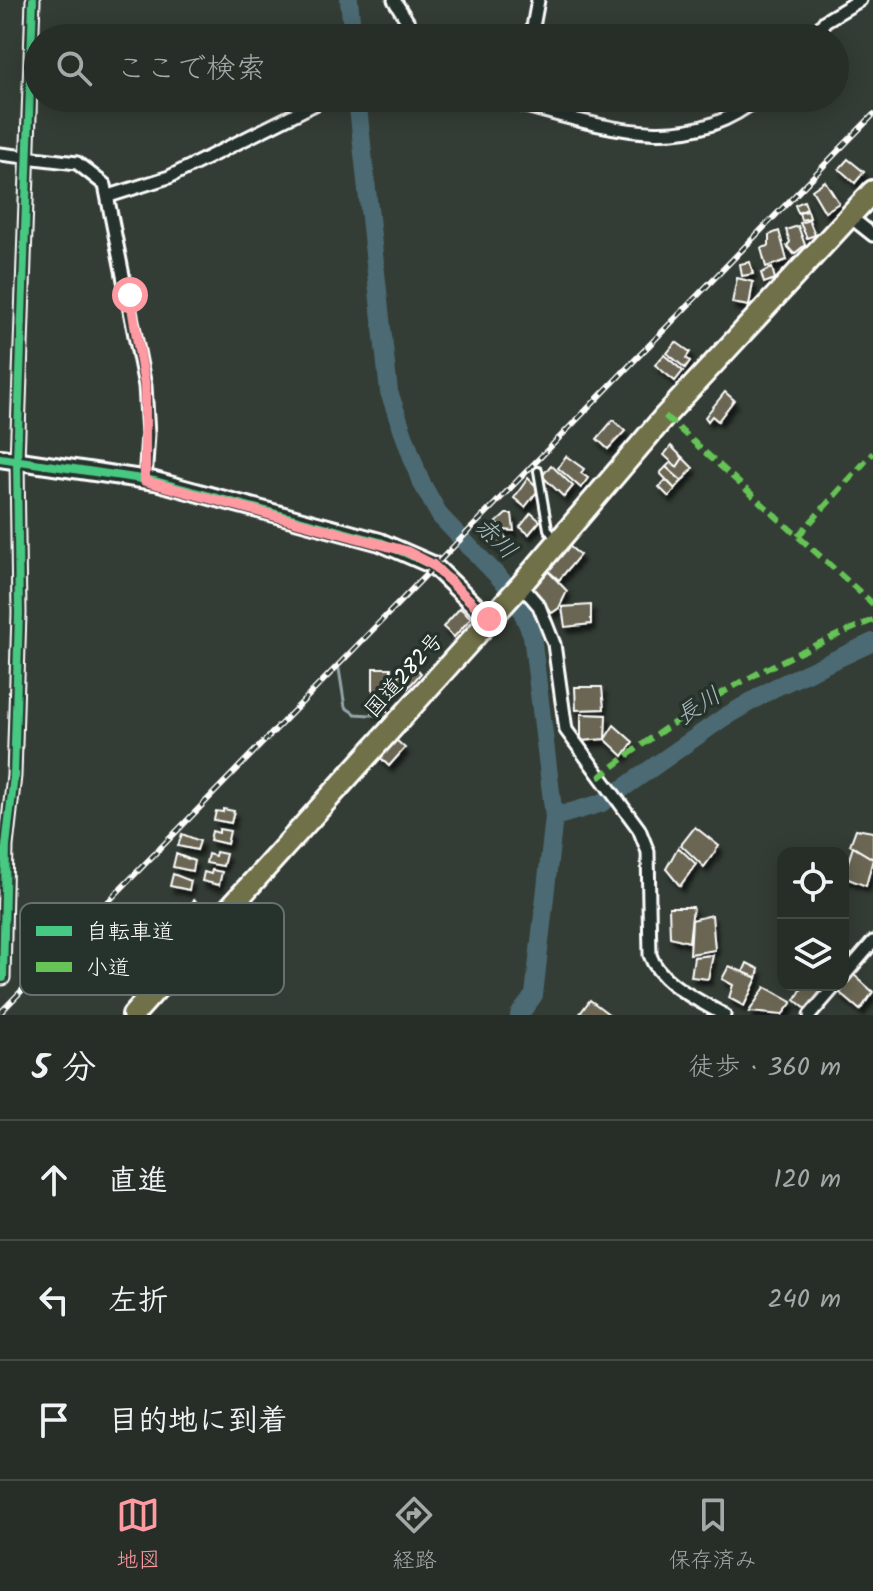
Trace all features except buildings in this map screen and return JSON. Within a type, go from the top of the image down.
[{"type":"highway","name":"国道282号","points":[[234,903],[521,585],[665,416],[873,191]]},
{"type":"highway","name":"国道282号","points":[[133,1015],[151,995]]},
{"type":"street","points":[[32,24],[33,0]]},
{"type":"street","points":[[394,0],[409,24]]},
{"type":"street","points":[[534,24],[538,0]]},
{"type":"street","points":[[823,24],[860,0]]},
{"type":"street","points":[[3,978],[6,846],[14,776],[19,599],[17,461],[29,112]]},
{"type":"street","points":[[109,196],[169,177],[296,112]]},
{"type":"street","points":[[562,112],[645,134],[681,134],[705,128],[739,112]]},
{"type":"street","points":[[0,154],[77,163],[100,179],[109,196],[145,386],[145,481]]},
{"type":"street","points":[[849,216],[873,235]]},
{"type":"street","points":[[0,458],[145,481],[406,551],[433,565],[492,615]]},
{"type":"street","points":[[521,585],[539,606],[554,644],[566,730],[639,829],[651,867],[650,955],[654,966],[672,983],[724,1015]]},
{"type":"street","points":[[849,970],[873,942]]},
{"type":"street","points":[[810,1015],[831,991]]},
{"type":"lane","points":[[538,471],[548,529],[557,542]]},
{"type":"waterway","name":"赤川","points":[[349,0],[352,24]]},
{"type":"waterway","name":"赤川","points":[[359,112],[389,392],[420,480],[440,516],[514,593],[532,635],[554,817],[534,995],[519,1015]]},
{"type":"waterway","name":"長川","points":[[554,817],[602,803],[723,718],[774,688],[873,642]]},
{"type":"waterway","points":[[339,669],[345,707],[355,714],[386,716]]},
{"type":"railway","points":[[107,903],[873,115]]},
{"type":"railway","points":[[0,1013],[20,992]]},
{"type":"marked path","points":[[665,416],[873,604]]},
{"type":"marked path","points":[[798,536],[873,453]]},
{"type":"marked path","points":[[599,778],[663,730],[730,688],[800,652],[873,620]]},
{"type":"cycle path","points":[[32,24],[33,0]]},
{"type":"cycle path","points":[[3,978],[6,846],[14,776],[19,613],[17,461],[29,112]]},
{"type":"cycle path","points":[[0,458],[155,481],[380,542],[433,565],[489,619]]},
{"type":"route","points":[[130,295],[145,386],[148,434],[145,481],[155,481],[406,551],[433,565],[489,619]]}]
